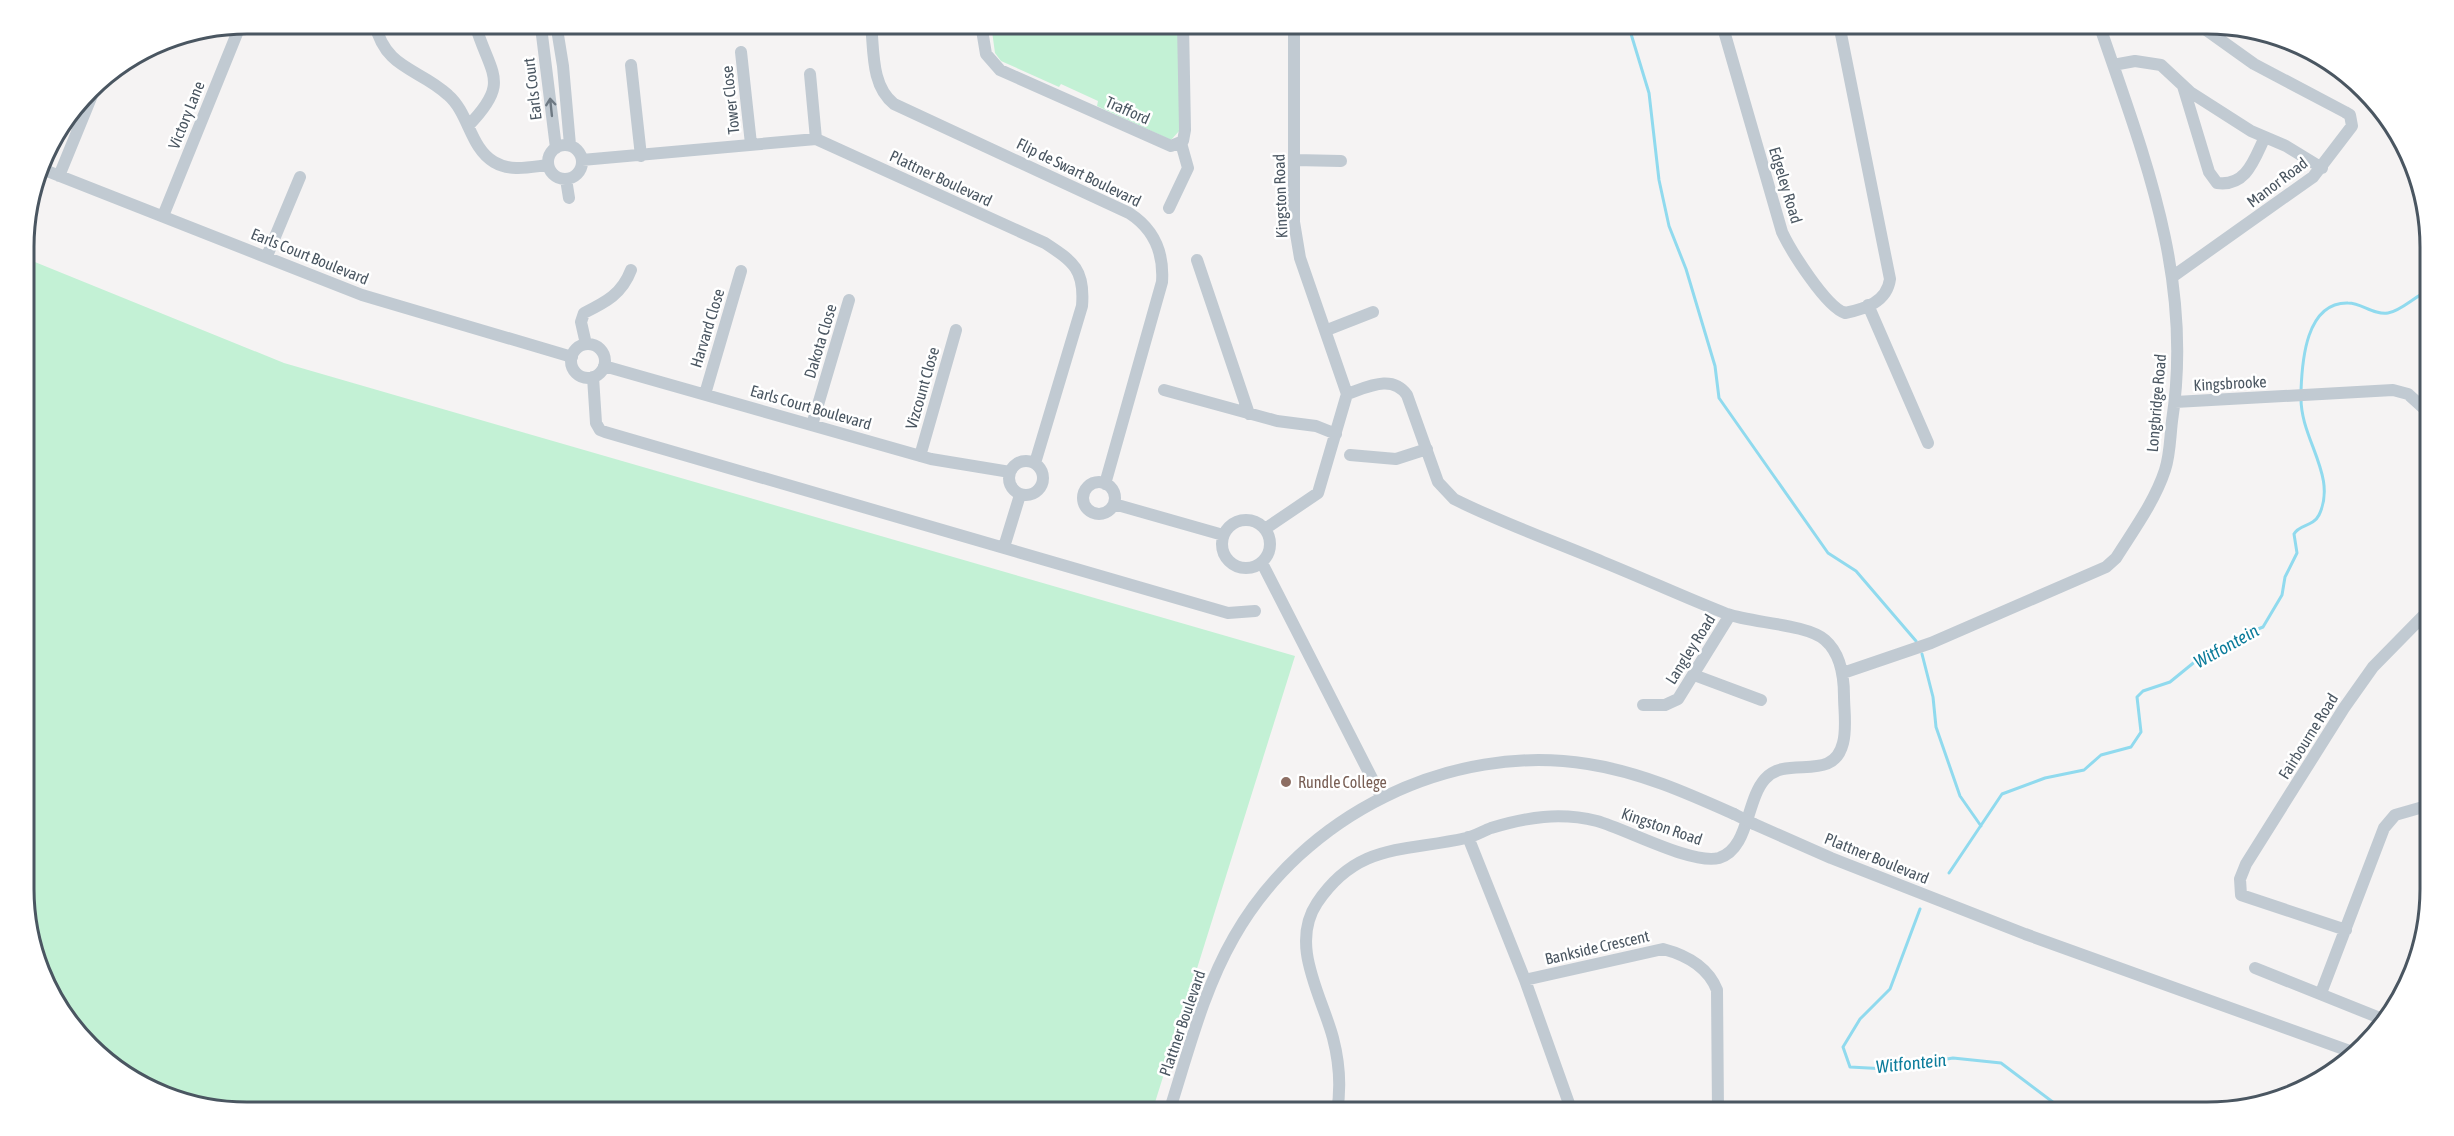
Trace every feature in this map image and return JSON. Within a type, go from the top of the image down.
[{"type":"street","points":[[379,34],[383,44],[398,64],[448,95],[482,153],[493,162],[515,169],[548,165]]},
{"type":"street","points":[[468,126],[488,106],[494,88],[490,65],[479,34]]},
{"type":"street","name":"Earls Court","points":[[540,34],[556,148]]},
{"type":"street","name":"Earls Court","points":[[561,34],[570,145]]},
{"type":"street","name":"Flip de Swart Boulevard","points":[[872,34],[878,81],[886,97],[894,104],[1129,213],[1147,228],[1160,249],[1162,282],[1105,484]]},
{"type":"street","name":"Trafford","points":[[983,34],[986,54],[1000,70],[1160,142],[1171,146],[1181,143]]},
{"type":"street","points":[[1169,208],[1188,168],[1181,143],[1185,130],[1183,34]]},
{"type":"street","name":"Kingston Road","points":[[1294,34],[1294,222],[1298,248],[1347,394],[1386,382],[1402,388],[1438,482],[1454,499],[1730,615],[1818,636],[1831,648],[1843,673],[1845,735],[1842,747],[1833,760],[1818,768],[1784,767],[1773,772],[1763,781],[1752,800],[1735,846],[1722,857],[1714,859],[1687,854],[1596,821],[1563,815],[1531,817],[1468,837],[1382,851],[1356,865],[1336,882],[1312,911],[1306,933],[1309,968],[1334,1040],[1339,1077],[1338,1102]]},
{"type":"street","name":"Edgeley Road","points":[[1725,34],[1786,241],[1836,309],[1845,313],[1868,305]]},
{"type":"street","points":[[1841,34],[1890,279],[1887,292],[1876,302],[1868,305],[1928,443]]},
{"type":"street","name":"Longbridge Road","points":[[1843,673],[1931,643],[2106,567],[2116,558],[2164,472],[2175,402],[2178,338],[2172,277],[2157,195],[2102,34]]},
{"type":"street","name":"Manor Road","points":[[2172,277],[2288,196],[2322,168],[2350,133],[2352,126],[2350,116],[2254,64],[2213,34]]},
{"type":"street","name":"Victory Lane","points":[[163,216],[236,35]]},
{"type":"street","name":"Tower Close","points":[[741,52],[751,144]]},
{"type":"street","points":[[2113,65],[2148,61],[2161,65],[2183,86],[2264,139],[2286,146],[2322,168]]},
{"type":"street","points":[[631,65],[641,156]]},
{"type":"street","points":[[810,74],[816,139]]},
{"type":"street","points":[[2183,86],[2209,172],[2217,183],[2226,184],[2240,179],[2253,164],[2264,139]]},
{"type":"street","points":[[59,176],[87,107]]},
{"type":"street","name":"Plattner Boulevard","points":[[582,160],[816,139],[1045,243],[1073,263],[1083,285],[1082,306],[1035,463]]},
{"type":"street","points":[[570,145],[577,150],[582,160],[578,173],[566,179],[553,174],[548,165],[550,154],[556,148],[570,145]]},
{"type":"street","points":[[1295,160],[1341,160]]},
{"type":"street","name":"Earls Court Boulevard","points":[[49,172],[362,295],[572,357]]},
{"type":"street","points":[[267,256],[300,177]]},
{"type":"street","points":[[566,179],[569,198]]},
{"type":"street","points":[[1197,261],[1249,414]]},
{"type":"street","points":[[586,344],[581,322],[584,313],[612,298],[627,280],[631,270]]},
{"type":"street","name":"Harvard Close","points":[[705,394],[741,271]]},
{"type":"street","name":"Dakota Close","points":[[812,425],[849,300]]},
{"type":"street","points":[[1327,330],[1373,312]]},
{"type":"street","name":"Vizcount Close","points":[[920,456],[956,330]]},
{"type":"street","points":[[593,377],[578,375],[572,366],[572,357],[577,348],[586,344],[601,350],[604,366],[593,377],[596,423],[600,430],[1228,613],[1255,611]]},
{"type":"street","name":"Earls Court Boulevard","points":[[604,366],[920,456],[1010,472]]},
{"type":"street","points":[[1164,390],[1277,421],[1316,426],[1336,434]]},
{"type":"street","name":"Kingsbrooke","points":[[2175,402],[2400,391],[2420,404]]},
{"type":"street","points":[[1266,529],[1318,493],[1347,394]]},
{"type":"street","points":[[1350,455],[1396,459],[1427,449]]},
{"type":"street","points":[[1017,463],[1035,463],[1044,475],[1041,489],[1035,494],[1020,495],[1010,486],[1010,472],[1017,463]]},
{"type":"street","points":[[1095,484],[1105,484],[1115,494],[1114,504],[1108,512],[1097,514],[1085,505],[1086,490],[1095,484]]},
{"type":"street","points":[[1004,547],[1020,495]]},
{"type":"street","points":[[1114,504],[1223,535]]},
{"type":"street","points":[[1246,520],[1260,524],[1269,536],[1270,550],[1262,563],[1247,568],[1232,564],[1223,551],[1223,535],[1233,524],[1246,520]]},
{"type":"street","points":[[1262,563],[1382,798]]},
{"type":"street","name":"Langley Road","points":[[1642,705],[1665,705],[1678,699],[1730,615]]},
{"type":"street","name":"Fairbourne Road","points":[[2346,930],[2241,895],[2240,879],[2246,864],[2344,708],[2373,667],[2420,619]]},
{"type":"street","points":[[1694,675],[1761,700]]},
{"type":"street","name":"Plattner Boulevard","points":[[1172,1102],[1210,983],[1249,913],[1299,856],[1329,831],[1382,798],[1415,784],[1471,766],[1506,761],[1548,760],[1589,764],[1640,775],[1831,858],[2106,963],[2346,1050]]},
{"type":"street","points":[[2321,993],[2384,828],[2395,815],[2420,808]]},
{"type":"street","name":"Bankside Crescent","points":[[1468,837],[1526,980],[1569,1102]]},
{"type":"street","name":"Bankside Crescent","points":[[1526,980],[1663,949],[1677,952],[1700,966],[1713,979],[1717,990],[1718,1102]]},
{"type":"street","points":[[2255,968],[2376,1016]]},
{"type":"green space","points":[[992,34],[1178,34],[1180,130],[1171,140],[1097,106],[1098,101],[1061,84],[1059,87],[1001,61],[995,53]]},
{"type":"green space","points":[[35,262],[284,363],[1295,656],[1155,1102],[248,1102],[220,1100],[179,1090],[129,1066],[87,1029],[70,1007],[51,970],[36,916],[34,888]]},
{"type":"waterway","points":[[1631,34],[1649,93],[1659,180],[1669,226],[1686,269],[1715,366],[1719,398],[1828,553],[1856,571],[1916,641]]},
{"type":"waterway","name":"Witfontein","points":[[2301,391],[2303,364],[2309,335],[2323,312],[2334,305],[2348,303],[2388,313],[2420,295]]},
{"type":"waterway","name":"Witfontein","points":[[1949,873],[2002,794],[2045,778],[2084,770],[2101,755],[2131,747],[2141,732],[2137,697],[2143,691],[2170,682],[2197,660],[2218,654],[2243,635],[2263,627],[2282,595],[2285,577],[2297,553],[2294,534],[2299,528],[2316,519],[2324,500],[2321,472],[2306,428],[2301,397]]},
{"type":"waterway","points":[[1922,654],[1933,697],[1936,727],[1960,796],[1981,826]]},
{"type":"waterway","name":"Witfontein","points":[[1920,909],[1890,989],[1860,1019],[1843,1047],[1850,1067],[1887,1069],[1953,1058],[2001,1063],[2053,1102]]},
{"type":"place","name":"Rundle College","points":[[1286,782]]}]
